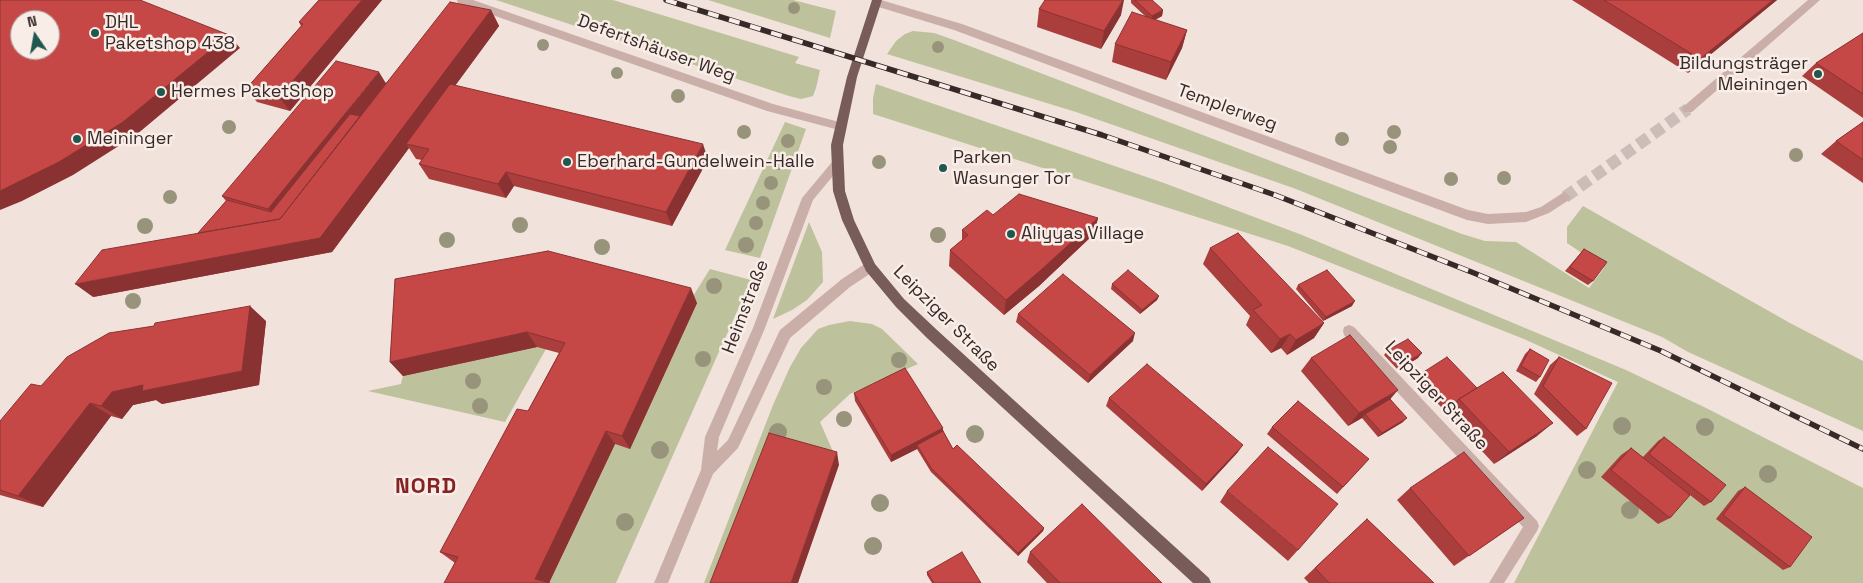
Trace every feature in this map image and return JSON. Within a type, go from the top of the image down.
[{"type":"main road","name":"Leipziger Straße","points":[[877,1],[852,77],[839,126],[836,165],[839,191],[848,220],[870,267],[900,303],[957,359],[1204,583]]},
{"type":"street","name":"Defertshäuser Weg","points":[[462,0],[770,108],[839,126]]},
{"type":"street","points":[[1688,109],[1815,0]]},
{"type":"street","name":"Templerweg","points":[[877,1],[952,24],[1467,215],[1488,219],[1526,217],[1545,210],[1565,197]]},
{"type":"street","name":"Heimstraße","points":[[661,583],[708,470],[712,437],[759,328],[808,198],[836,165]]},
{"type":"street","name":"Heimstraße","points":[[708,470],[733,444],[785,334],[846,283],[870,267]]},
{"type":"street","name":"Leipziger Straße","points":[[1349,330],[1532,526],[1496,583]]},
{"type":"green space","points":[[496,0],[613,0],[799,57],[795,63],[820,70],[816,88],[813,96],[801,99],[789,96]]},
{"type":"green space","points":[[708,0],[793,0],[836,11],[830,38]]},
{"type":"green space","points":[[913,31],[934,33],[954,40],[1462,234],[1485,241],[1516,242],[1589,288],[1604,268],[1567,243],[1567,227],[1583,206],[1790,323],[1863,361],[1863,431],[1688,352],[1662,337],[1296,189],[1076,112],[887,54],[896,41]]},
{"type":"green space","points":[[876,84],[1164,183],[1302,235],[1626,370],[1706,408],[1863,488],[1863,583],[1514,583],[1618,382],[1524,339],[1288,246],[873,114],[873,98]]},
{"type":"green space","points":[[785,122],[806,129],[760,258],[725,250]]},
{"type":"green space","points":[[809,222],[822,252],[823,282],[807,300],[773,319]]},
{"type":"green space","points":[[710,269],[751,280],[616,583],[549,583],[615,444],[630,448],[696,303],[690,301]]},
{"type":"green space","points":[[850,321],[872,324],[882,329],[918,364],[850,394],[820,422],[839,465],[773,445],[720,583],[704,583],[773,405],[790,367],[801,348],[818,329]]},
{"type":"green space","points":[[537,347],[546,349],[505,422],[368,391],[401,384],[403,375]]},
{"type":"building","points":[[0,0],[140,0],[229,35],[123,122],[59,162],[0,191]]},
{"type":"building","points":[[319,0],[362,0],[279,97],[246,89],[303,24],[299,22]]},
{"type":"building","points":[[1045,0],[1123,0],[1104,31],[1039,9]]},
{"type":"building","points":[[1135,0],[1152,0],[1163,10],[1152,16]]},
{"type":"building","points":[[1604,0],[1773,0],[1700,59]]},
{"type":"building","points":[[450,2],[491,10],[320,238],[75,284],[102,250],[280,219]]},
{"type":"building","points":[[1132,12],[1187,30],[1171,62],[1115,44]]},
{"type":"building","points":[[1863,33],[1863,94],[1816,63]]},
{"type":"building","points":[[336,61],[379,72],[268,209],[222,196]]},
{"type":"building","name":"Eberhard-Gundelwein-Halle","points":[[450,84],[703,144],[666,212],[506,172],[498,184],[419,164],[429,149],[406,144]]},
{"type":"building","points":[[350,114],[360,116],[280,219],[198,233],[227,200],[271,212]]},
{"type":"building","points":[[1863,122],[1863,160],[1836,141]]},
{"type":"building","points":[[1019,194],[1098,218],[1006,300],[950,250],[968,235],[962,230],[987,210],[993,215]]},
{"type":"building","points":[[1238,233],[1324,323],[1296,340],[1290,334],[1280,339],[1253,310],[1262,305],[1210,248]]},
{"type":"building","points":[[1584,249],[1607,262],[1593,281],[1570,267]]},
{"type":"building","points":[[548,251],[691,288],[622,436],[606,431],[535,579],[550,583],[444,583],[458,557],[440,552],[517,409],[528,411],[565,343],[527,332],[390,362],[395,279]]},
{"type":"building","points":[[1128,270],[1159,296],[1142,310],[1112,284]]},
{"type":"building","points":[[1327,270],[1355,301],[1326,317],[1298,285]]},
{"type":"building","points":[[1063,274],[1135,333],[1090,375],[1018,314]]},
{"type":"building","points":[[250,306],[242,371],[142,391],[143,385],[112,392],[101,406],[90,403],[18,496],[0,490],[0,421],[31,384],[41,386],[67,357],[109,333],[154,326],[155,323]]},
{"type":"building","points":[[1350,335],[1398,390],[1359,413],[1311,358]]},
{"type":"building","points":[[1408,339],[1422,353],[1402,365],[1388,350]]},
{"type":"building","points":[[1530,349],[1549,360],[1540,377],[1521,366]]},
{"type":"building","points":[[1447,357],[1477,388],[1459,399],[1450,408],[1419,375]]},
{"type":"building","points":[[1559,357],[1612,383],[1586,429],[1543,386]]},
{"type":"building","points":[[1147,364],[1243,445],[1206,484],[1109,398]]},
{"type":"building","points":[[905,368],[943,428],[891,455],[854,393]]},
{"type":"building","points":[[1503,372],[1553,423],[1509,452],[1459,399]]},
{"type":"building","points":[[1390,399],[1407,418],[1382,433],[1365,414]]},
{"type":"building","points":[[1298,401],[1369,459],[1343,487],[1272,427]]},
{"type":"building","points":[[943,431],[953,449],[957,445],[1044,528],[1018,553],[931,468],[917,445]]},
{"type":"building","points":[[769,433],[837,452],[791,583],[710,583]]},
{"type":"building","points":[[1664,437],[1726,485],[1711,502],[1649,454]]},
{"type":"building","points":[[1268,447],[1338,504],[1298,550],[1227,491]]},
{"type":"building","points":[[1631,448],[1690,495],[1670,518],[1611,470]]},
{"type":"building","points":[[1464,452],[1524,518],[1469,556],[1410,488]]},
{"type":"building","points":[[1745,487],[1812,537],[1790,567],[1723,515]]},
{"type":"building","points":[[1082,504],[1162,583],[1060,583],[1030,552]]},
{"type":"building","points":[[1367,519],[1434,583],[1329,583],[1315,568]]},
{"type":"building","points":[[962,552],[981,583],[934,583],[927,572]]},
{"type":"tunnel","points":[[1565,197],[1688,109]]},
{"type":"railway","points":[[666,0],[1102,135],[1275,195],[1474,273],[1661,351],[1863,449]]},
{"type":"place","name":"DHL Paketshop 438","points":[[95,33]]},
{"type":"place","name":"Bildungsträger Meiningen","points":[[1818,74]]},
{"type":"place","name":"Hermes PaketShop","points":[[161,92]]},
{"type":"place","name":"Meininger","points":[[77,139]]},
{"type":"place","name":"Eberhard-Gundelwein-Halle","points":[[567,162]]},
{"type":"place","name":"Parken Wasunger Tor","points":[[943,168]]},
{"type":"place","name":"Aliyyas Village","points":[[1011,234]]},
{"type":"district","name":"NORD","points":[[426,487]]}]
